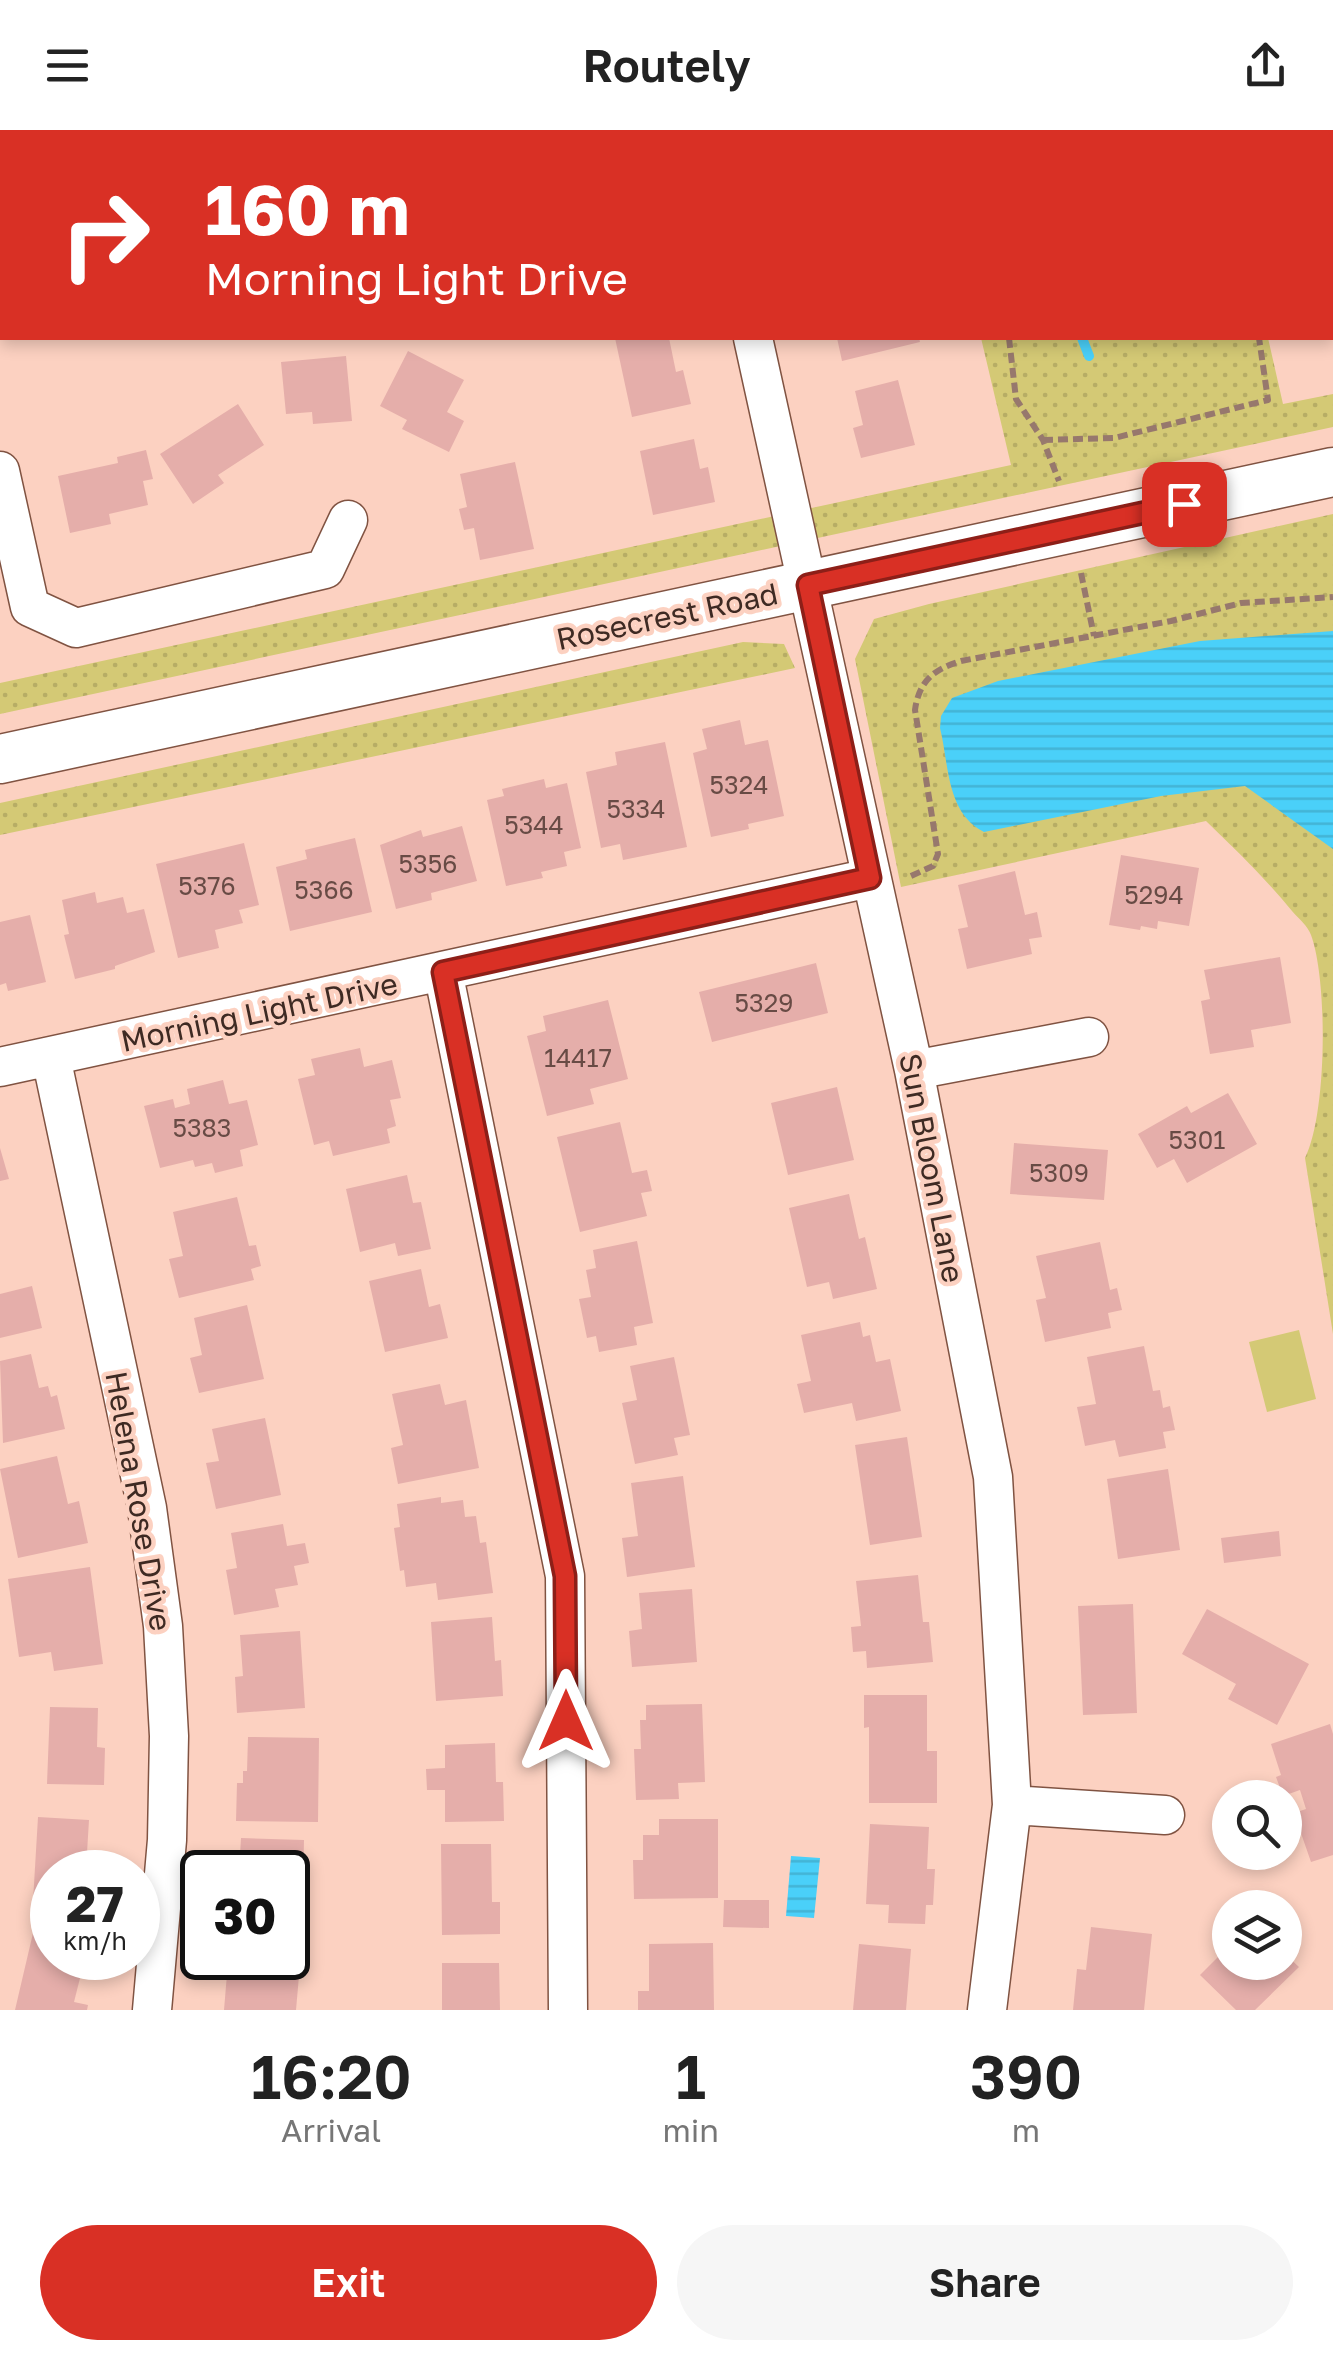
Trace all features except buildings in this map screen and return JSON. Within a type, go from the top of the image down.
[{"type":"main road","name":"Rosecrest Road","points":[[0,759],[1333,472]]},
{"type":"street","name":"Sun Bloom Lane","points":[[753,340],[914,1070],[993,1477],[1012,1805],[988,2010]]},
{"type":"street","points":[[0,471],[30,606],[76,628],[325,569],[348,520]]},
{"type":"street","name":"Morning Light Drive","points":[[0,1067],[870,878]]},
{"type":"street","points":[[443,972],[565,1576],[568,2010]]},
{"type":"street","points":[[914,1070],[1089,1037]]},
{"type":"street","name":"Helena Rose Drive","points":[[51,1057],[147,1508],[163,1626],[168,1806],[152,2010]]},
{"type":"street","points":[[1012,1805],[1165,1814]]},
{"type":"path","points":[[1009,340],[1016,399],[1043,440],[1059,481]]},
{"type":"path","points":[[1043,440],[1114,438],[1268,400],[1259,340]]},
{"type":"path","points":[[1082,573],[1094,636]]},
{"type":"path","points":[[912,876],[933,866],[938,854],[916,724],[917,696],[928,677],[950,664],[1242,603],[1333,597]]},
{"type":"shaded area","points":[[981,340],[1268,340],[1283,404],[1333,394],[1333,427],[0,714],[0,683],[1011,465]]},
{"type":"shaded area","points":[[1333,514],[1333,1334],[1305,1158],[1318,1111],[1323,1048],[1317,956],[1308,928],[1206,821],[901,887],[855,659],[874,619]]},
{"type":"shaded area","points":[[743,642],[784,644],[795,668],[0,835],[0,803]]},
{"type":"shaded area","points":[[1299,1330],[1316,1399],[1267,1412],[1249,1342]]},
{"type":"water","points":[[1333,631],[1333,849],[1245,786],[1161,796],[984,832],[962,813],[951,786],[940,728],[941,716],[952,698],[998,681],[1200,641]]},
{"type":"water","points":[[791,1856],[820,1858],[814,1918],[786,1916]]},
{"type":"waterway","points":[[1083,340],[1089,356]]},
{"type":"route","points":[[566,1721],[565,1576],[443,972],[870,878],[808,585],[1184,504]]}]
